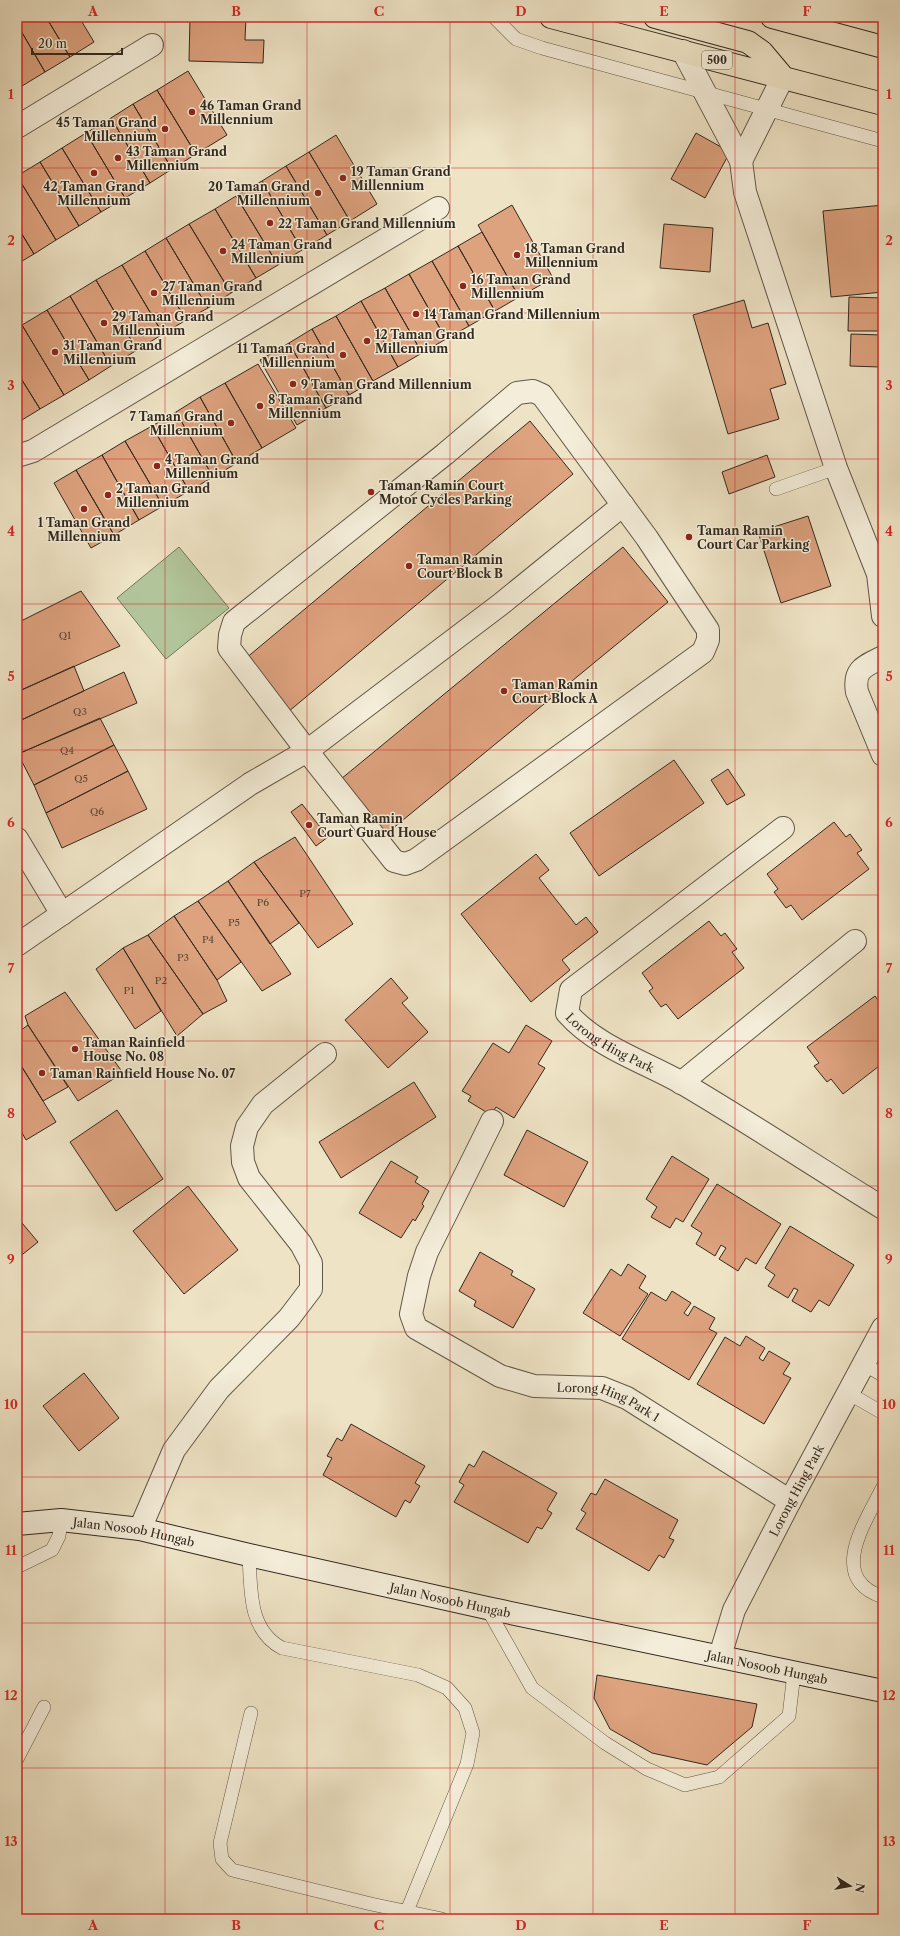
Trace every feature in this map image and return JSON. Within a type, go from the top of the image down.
[{"type":"main road","name":"500","points":[[551,17],[883,104]]},
{"type":"main road","points":[[655,17],[748,42],[762,52],[783,77]]},
{"type":"main road","points":[[772,17],[883,47]]},
{"type":"street","points":[[17,127],[152,45]]},
{"type":"street","points":[[683,51],[741,161],[744,192],[836,468],[881,577],[883,616]]},
{"type":"street","points":[[741,161],[783,77]]},
{"type":"street","points":[[17,456],[33,451],[438,208]]},
{"type":"street","points":[[534,391],[542,395],[623,505],[708,630],[708,640],[703,652],[416,860],[405,864],[394,861],[307,751],[230,648],[230,635],[234,622],[445,454],[517,393],[534,391]]},
{"type":"street","points":[[17,945],[250,784],[307,751],[501,604],[623,505]]},
{"type":"street","points":[[883,657],[864,666],[858,674],[856,682],[857,692],[883,755]]},
{"type":"street","name":"Lorong Hing Park","points":[[783,828],[571,990],[567,1013],[579,1027],[601,1041],[681,1083],[883,1208]]},
{"type":"street","points":[[17,838],[62,914]]},
{"type":"street","points":[[681,1083],[855,940]]},
{"type":"street","points":[[140,1529],[172,1456],[179,1444],[219,1389],[289,1318],[311,1288],[311,1263],[301,1244],[249,1178],[243,1162],[242,1146],[247,1127],[263,1104],[325,1054]]},
{"type":"street","name":"Lorong Hing Park 1","points":[[492,1121],[427,1252],[419,1276],[411,1314],[416,1328],[500,1376],[534,1386],[602,1388],[627,1398],[790,1501]]},
{"type":"street","name":"Lorong Hing Park","points":[[720,1656],[734,1610],[790,1501],[883,1328]]},
{"type":"street","name":"Jalan Nosoob Hungab","points":[[17,1524],[61,1520],[140,1529],[487,1608],[720,1656],[794,1673],[883,1690]]},
{"type":"lane","points":[[494,17],[516,38],[542,48],[706,94],[883,141]]},
{"type":"lane","points":[[776,489],[836,468]]},
{"type":"lane","points":[[864,1364],[883,1375]]},
{"type":"lane","points":[[848,1394],[883,1413]]},
{"type":"lane","points":[[883,1487],[855,1543],[853,1558],[857,1578],[870,1593],[883,1597]]},
{"type":"lane","points":[[17,1567],[52,1550],[59,1536],[61,1520]]},
{"type":"lane","points":[[249,1555],[252,1600],[257,1622],[270,1642],[282,1648],[418,1675],[447,1688],[465,1708],[473,1733],[467,1764],[407,1911]]},
{"type":"lane","points":[[487,1608],[532,1688],[605,1743],[647,1769],[685,1785],[719,1777],[788,1716],[794,1673]]},
{"type":"lane","points":[[17,1759],[44,1707]]},
{"type":"lane","points":[[251,1714],[220,1842],[222,1859],[232,1870],[371,1904],[442,1919]]},
{"type":"green space","points":[[179,547],[229,608],[166,659],[117,598]]},
{"type":"building","points":[[17,17],[46,17],[70,57],[45,72],[17,24]]},
{"type":"building","points":[[46,17],[79,17],[94,42],[70,57]]},
{"type":"building","points":[[190,17],[246,17],[245,40],[264,40],[263,63],[189,61]]},
{"type":"building","points":[[17,24],[45,72],[22,86],[17,77]]},
{"type":"building","name":"46 Taman Grand Millennium","points":[[188,71],[227,135],[196,154],[157,90]]},
{"type":"building","name":"45 Taman Grand Millennium","points":[[157,90],[196,154],[172,169],[133,104]]},
{"type":"building","points":[[133,104],[172,169],[150,183],[111,118]]},
{"type":"building","name":"43 Taman Grand Millennium","points":[[111,118],[150,183],[125,198],[86,133]]},
{"type":"building","name":"42 Taman Grand Millennium","points":[[86,133],[125,198],[101,212],[62,148]]},
{"type":"building","points":[[696,133],[730,152],[705,198],[671,179]]},
{"type":"building","name":"19 Taman Grand Millennium","points":[[336,135],[377,204],[350,221],[309,152]]},
{"type":"building","points":[[62,148],[101,212],[79,226],[40,162]]},
{"type":"building","name":"20 Taman Grand Millennium","points":[[309,152],[350,221],[327,235],[286,166]]},
{"type":"building","points":[[40,162],[79,226],[56,240],[17,176]]},
{"type":"building","points":[[286,166],[327,235],[302,250],[262,181]]},
{"type":"building","points":[[17,176],[56,240],[34,254],[17,226]]},
{"type":"building","name":"22 Taman Grand Millennium","points":[[262,181],[302,250],[278,265],[236,196]]},
{"type":"building","points":[[236,196],[278,265],[256,278],[215,209]]},
{"type":"building","name":"18 Taman Grand Millennium","points":[[512,205],[553,278],[519,297],[478,225]]},
{"type":"building","points":[[883,205],[883,292],[831,297],[823,211]]},
{"type":"building","name":"24 Taman Grand Millennium","points":[[215,209],[256,278],[231,293],[189,224]]},
{"type":"building","points":[[189,224],[231,293],[208,308],[166,238]]},
{"type":"building","points":[[664,224],[713,228],[710,272],[660,268]]},
{"type":"building","points":[[17,226],[34,254],[17,264]]},
{"type":"building","points":[[482,232],[519,297],[495,311],[458,246]]},
{"type":"building","points":[[166,238],[208,308],[186,320],[145,251]]},
{"type":"building","name":"16 Taman Grand Millennium","points":[[458,246],[495,311],[469,326],[432,261]]},
{"type":"building","name":"27 Taman Grand Millennium","points":[[145,251],[186,320],[163,334],[122,265]]},
{"type":"building","points":[[432,261],[469,326],[446,339],[409,274]]},
{"type":"building","points":[[122,265],[163,334],[137,350],[96,280]]},
{"type":"building","name":"14 Taman Grand Millennium","points":[[409,274],[446,339],[422,353],[385,288]]},
{"type":"building","name":"29 Taman Grand Millennium","points":[[96,280],[137,350],[111,366],[70,296]]},
{"type":"building","points":[[385,288],[422,353],[398,367],[361,301]]},
{"type":"building","points":[[70,296],[111,366],[89,380],[47,310]]},
{"type":"building","points":[[849,297],[883,298],[883,331],[848,331]]},
{"type":"building","points":[[744,300],[752,328],[768,323],[786,384],[770,389],[779,419],[728,434],[693,315]]},
{"type":"building","name":"12 Taman Grand Millennium","points":[[361,301],[398,367],[373,381],[336,316]]},
{"type":"building","name":"31 Taman Grand Millennium","points":[[47,310],[89,380],[64,395],[22,325]]},
{"type":"building","name":"11 Taman Grand Millennium","points":[[336,316],[373,381],[349,395],[312,329]]},
{"type":"building","points":[[22,325],[64,395],[40,409],[17,372],[17,328]]},
{"type":"building","points":[[312,329],[349,395],[326,408],[289,343]]},
{"type":"building","points":[[851,334],[882,335],[880,367],[850,366]]},
{"type":"building","name":"9 Taman Grand Millennium","points":[[289,343],[326,408],[297,425],[260,360]]},
{"type":"building","name":"8 Taman Grand Millennium","points":[[258,364],[296,428],[262,448],[225,383]]},
{"type":"building","points":[[17,372],[40,409],[17,423]]},
{"type":"building","name":"7 Taman Grand Millennium","points":[[225,383],[262,448],[237,463],[200,397]]},
{"type":"building","points":[[200,397],[237,463],[213,477],[176,412]]},
{"type":"building","points":[[176,412],[213,477],[189,491],[152,426]]},
{"type":"building","name":"Taman Ramin Court Block B","points":[[530,421],[573,474],[288,712],[245,659]]},
{"type":"building","name":"4 Taman Grand Millennium","points":[[152,426],[189,491],[163,506],[125,441]]},
{"type":"building","points":[[125,441],[163,506],[139,520],[102,455]]},
{"type":"building","name":"2 Taman Grand Millennium","points":[[102,455],[139,520],[114,535],[76,470]]},
{"type":"building","points":[[767,455],[775,477],[729,494],[722,472]]},
{"type":"building","name":"1 Taman Grand Millennium","points":[[76,470],[114,535],[91,548],[54,483]]},
{"type":"building","points":[[808,516],[831,586],[781,603],[758,532]]},
{"type":"building","name":"Taman Ramin Court Block A","points":[[623,547],[668,602],[386,834],[341,779]]},
{"type":"building","points":[[81,591],[120,646],[17,692],[17,623]]},
{"type":"building","points":[[74,666],[84,691],[17,722],[17,692]]},
{"type":"building","points":[[124,672],[137,703],[18,754],[17,722]]},
{"type":"building","points":[[100,718],[114,745],[34,785],[18,754]]},
{"type":"building","points":[[114,745],[128,771],[46,813],[34,785]]},
{"type":"building","points":[[674,760],[704,803],[599,876],[570,833]]},
{"type":"building","points":[[728,769],[745,795],[727,805],[711,780]]},
{"type":"building","points":[[128,771],[147,809],[62,848],[46,813]]},
{"type":"building","name":"Taman Ramin Court Guard House","points":[[302,804],[328,837],[316,846],[291,812]]},
{"type":"building","points":[[834,822],[846,837],[850,834],[862,850],[857,853],[869,869],[802,920],[791,905],[786,908],[774,892],[778,889],[767,874]]},
{"type":"building","points":[[295,837],[353,924],[318,948],[254,862]]},
{"type":"building","points":[[536,854],[549,870],[539,878],[576,925],[586,917],[598,932],[562,960],[570,970],[531,1002],[461,914]]},
{"type":"building","points":[[254,862],[299,923],[270,944],[228,881]]},
{"type":"building","points":[[228,881],[291,974],[262,991],[198,901]]},
{"type":"building","points":[[198,901],[241,962],[217,980],[174,916]]},
{"type":"building","points":[[174,916],[217,980],[227,1001],[203,1014],[148,935]]},
{"type":"building","points":[[709,921],[721,936],[725,933],[737,949],[732,952],[744,968],[678,1019],[666,1004],[661,1007],[649,991],[653,988],[642,973]]},
{"type":"building","points":[[148,935],[203,1014],[177,1036],[123,948]]},
{"type":"building","points":[[123,948],[161,1011],[135,1029],[96,969]]},
{"type":"building","points":[[391,978],[408,998],[402,1003],[428,1032],[388,1068],[345,1020]]},
{"type":"building","name":"Taman Rainfield House No. 08","points":[[65,992],[123,1073],[78,1101],[28,1025],[25,1016]]},
{"type":"building","points":[[875,996],[883,1007],[883,1063],[843,1094],[831,1079],[827,1082],[814,1066],[819,1063],[807,1047]]},
{"type":"building","name":"Taman Rainfield House No. 07","points":[[28,1025],[68,1087],[43,1101],[17,1059],[17,1033]]},
{"type":"building","points":[[526,1025],[552,1041],[538,1064],[545,1068],[514,1118],[496,1107],[491,1115],[468,1101],[471,1096],[462,1091],[493,1043],[509,1053]]},
{"type":"building","points":[[17,1059],[56,1122],[26,1140],[17,1124]]},
{"type":"building","points":[[414,1082],[436,1117],[341,1178],[319,1142]]},
{"type":"building","points":[[117,1110],[163,1179],[116,1211],[70,1142]]},
{"type":"building","points":[[527,1130],[588,1162],[564,1207],[504,1175]]},
{"type":"building","points":[[672,1156],[709,1179],[683,1222],[676,1218],[670,1228],[651,1217],[657,1207],[646,1199]]},
{"type":"building","points":[[391,1161],[418,1177],[415,1182],[429,1191],[422,1204],[424,1206],[415,1221],[413,1219],[401,1238],[359,1213]]},
{"type":"building","points":[[717,1184],[781,1224],[756,1264],[746,1258],[738,1271],[719,1259],[726,1248],[721,1245],[715,1256],[696,1244],[702,1233],[691,1226]]},
{"type":"building","points":[[188,1186],[238,1250],[184,1294],[133,1231]]},
{"type":"building","points":[[17,1217],[38,1242],[18,1258],[17,1257]]},
{"type":"building","points":[[790,1226],[854,1265],[829,1306],[819,1300],[811,1312],[792,1301],[798,1290],[794,1288],[788,1298],[768,1286],[775,1275],[765,1268]]},
{"type":"building","points":[[480,1252],[513,1271],[511,1275],[535,1289],[513,1328],[474,1306],[476,1301],[459,1291]]},
{"type":"building","points":[[628,1264],[646,1276],[639,1288],[648,1294],[620,1336],[583,1313],[611,1269],[621,1276]]},
{"type":"building","points":[[672,1291],[691,1303],[684,1313],[688,1316],[694,1306],[715,1318],[709,1329],[717,1333],[689,1380],[622,1339],[651,1292],[666,1301]]},
{"type":"building","points":[[746,1336],[765,1348],[759,1358],[763,1361],[769,1351],[790,1363],[783,1374],[791,1378],[764,1424],[697,1384],[725,1337],[740,1346]]},
{"type":"building","points":[[84,1373],[119,1418],[79,1451],[43,1406]]},
{"type":"building","points":[[351,1424],[425,1466],[415,1483],[420,1486],[410,1503],[405,1500],[396,1517],[323,1475],[332,1458],[327,1456],[337,1438],[342,1441]]},
{"type":"building","points":[[483,1451],[557,1493],[547,1510],[552,1513],[542,1529],[537,1527],[528,1543],[454,1502],[464,1485],[459,1482],[469,1464],[474,1467]]},
{"type":"building","points":[[605,1479],[678,1520],[669,1538],[674,1540],[664,1558],[659,1555],[649,1571],[576,1529],[586,1513],[581,1510],[591,1493],[596,1495]]},
{"type":"building","points":[[597,1675],[757,1704],[752,1727],[707,1765],[652,1753],[610,1729],[594,1698]]},
{"type":"place","name":"46 Taman Grand Millennium","points":[[192,112]]},
{"type":"place","name":"45 Taman Grand Millennium","points":[[165,129]]},
{"type":"place","name":"43 Taman Grand Millennium","points":[[118,158]]},
{"type":"place","name":"42 Taman Grand Millennium","points":[[94,173]]},
{"type":"place","name":"19 Taman Grand Millennium","points":[[343,178]]},
{"type":"place","name":"20 Taman Grand Millennium","points":[[318,193]]},
{"type":"place","name":"22 Taman Grand Millennium","points":[[270,223]]},
{"type":"place","name":"24 Taman Grand Millennium","points":[[223,251]]},
{"type":"place","name":"18 Taman Grand Millennium","points":[[517,255]]},
{"type":"place","name":"16 Taman Grand Millennium","points":[[463,286]]},
{"type":"place","name":"27 Taman Grand Millennium","points":[[154,293]]},
{"type":"place","name":"14 Taman Grand Millennium","points":[[416,314]]},
{"type":"place","name":"29 Taman Grand Millennium","points":[[104,323]]},
{"type":"place","name":"12 Taman Grand Millennium","points":[[367,341]]},
{"type":"place","name":"31 Taman Grand Millennium","points":[[55,352]]},
{"type":"place","name":"11 Taman Grand Millennium","points":[[343,355]]},
{"type":"place","name":"9 Taman Grand Millennium","points":[[293,384]]},
{"type":"place","name":"8 Taman Grand Millennium","points":[[260,406]]},
{"type":"place","name":"7 Taman Grand Millennium","points":[[231,423]]},
{"type":"place","name":"4 Taman Grand Millennium","points":[[157,466]]},
{"type":"place","name":"Taman Ramin Court Motor Cycles Parking","points":[[371,492]]},
{"type":"place","name":"2 Taman Grand Millennium","points":[[108,495]]},
{"type":"place","name":"1 Taman Grand Millennium","points":[[84,509]]},
{"type":"place","name":"Taman Ramin Court Car Parking","points":[[689,537]]},
{"type":"place","name":"Taman Ramin Court Block B","points":[[409,566]]},
{"type":"place","name":"Taman Ramin Court Block A","points":[[504,691]]},
{"type":"place","name":"Taman Ramin Court Guard House","points":[[309,825]]},
{"type":"place","name":"Taman Rainfield House No. 08","points":[[75,1049]]},
{"type":"place","name":"Taman Rainfield House No. 07","points":[[42,1073]]}]
